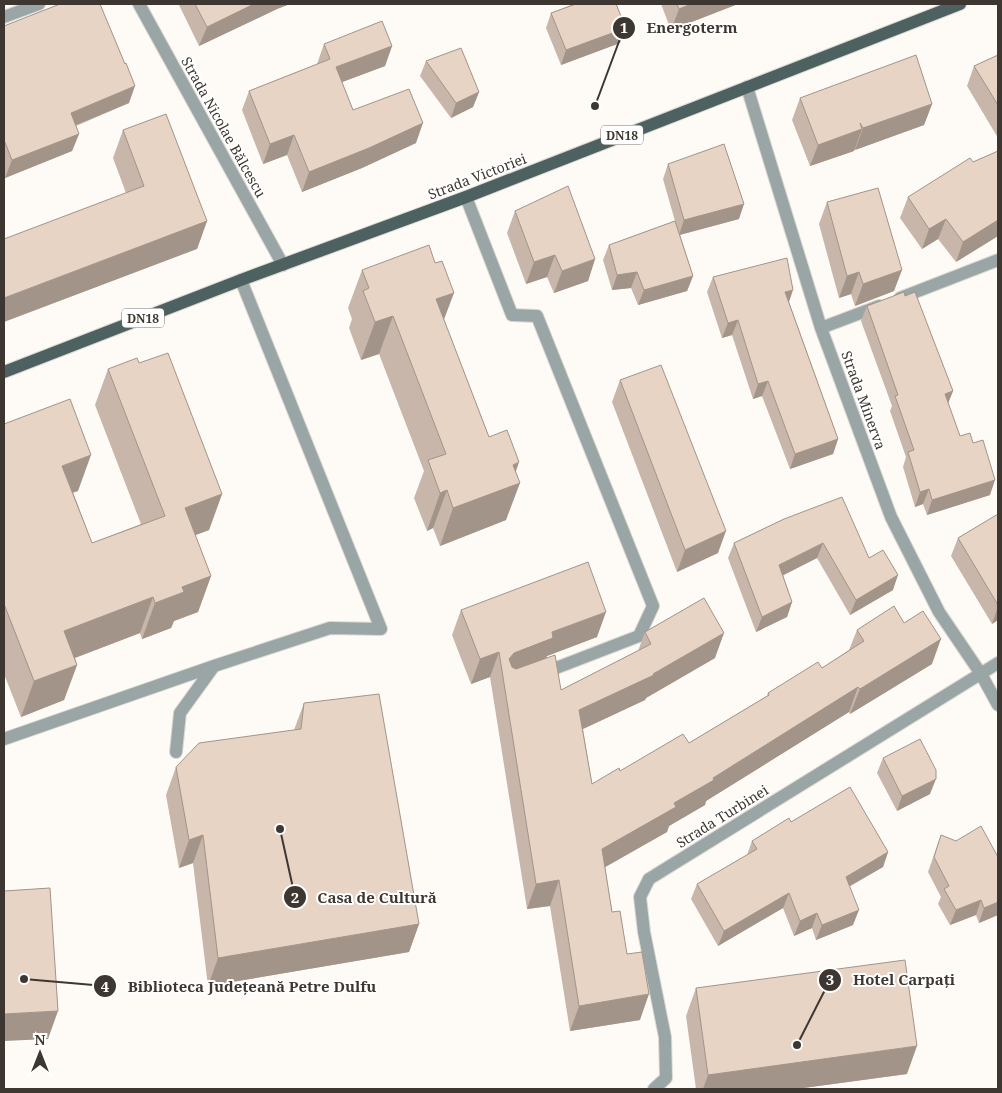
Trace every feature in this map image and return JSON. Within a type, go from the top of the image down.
[{"type":"main road","name":"Strada Victoriei","points":[[4,372],[241,280],[466,197],[960,4]]},
{"type":"street","points":[[4,18],[39,4]]},
{"type":"street","name":"Strada Nicolae Bălcescu","points":[[139,4],[283,265]]},
{"type":"street","name":"Strada Minerva","points":[[746,87],[821,328],[891,517],[939,612],[981,674],[998,705]]},
{"type":"street","points":[[466,197],[512,316],[537,316],[653,606],[639,636],[527,679]]},
{"type":"street","points":[[821,328],[998,260]]},
{"type":"street","points":[[4,739],[330,628],[381,629],[241,280]]},
{"type":"street","name":"Strada Turbinei","points":[[654,1089],[666,1078],[665,1045],[640,897],[649,879],[998,663]]},
{"type":"street","points":[[176,752],[180,713],[214,666]]},
{"type":"building","points":[[60,4],[100,4],[135,86],[71,113],[79,134],[12,160],[4,140],[4,26]]},
{"type":"building","points":[[195,4],[254,4],[207,27]]},
{"type":"building","points":[[576,4],[616,4],[626,28],[566,50],[551,13]]},
{"type":"building","points":[[677,4],[691,4],[679,9]]},
{"type":"building","points":[[382,21],[392,46],[336,67],[353,110],[409,89],[423,123],[369,148],[309,172],[294,135],[270,144],[249,91],[330,59],[324,44]]},
{"type":"building","points":[[461,48],[479,92],[456,103],[426,61]]},
{"type":"building","points":[[916,55],[932,104],[863,128],[860,123],[862,129],[818,145],[800,98]]},
{"type":"building","points":[[998,55],[998,105],[974,66]]},
{"type":"building","points":[[166,114],[207,221],[4,298],[4,239],[144,186],[123,130]]},
{"type":"building","points":[[724,144],[744,204],[684,220],[668,164]]},
{"type":"building","points":[[998,151],[998,220],[963,242],[946,219],[929,229],[908,197],[970,158],[973,162]]},
{"type":"building","points":[[568,186],[595,259],[562,271],[555,255],[534,262],[515,211]]},
{"type":"building","points":[[878,188],[902,270],[863,284],[859,272],[847,276],[827,202]]},
{"type":"building","points":[[675,221],[693,276],[644,290],[637,272],[617,275],[609,245]]},
{"type":"building","points":[[429,245],[435,263],[442,261],[454,293],[436,299],[489,437],[507,430],[519,462],[513,465],[520,483],[453,508],[447,490],[440,493],[428,460],[446,454],[393,316],[375,322],[363,291],[369,288],[362,270]]},
{"type":"building","points":[[787,258],[793,290],[785,292],[838,439],[795,454],[768,381],[758,384],[738,320],[728,323],[713,277]]},
{"type":"building","points":[[904,292],[905,296],[915,292],[953,391],[945,394],[960,436],[970,433],[973,443],[983,440],[995,480],[932,500],[929,489],[920,492],[908,452],[914,450],[895,396],[898,395],[867,306]]},
{"type":"building","points":[[168,353],[222,494],[185,508],[211,576],[182,587],[184,592],[155,603],[153,597],[64,631],[77,665],[34,681],[4,604],[4,424],[70,399],[91,455],[62,466],[92,543],[165,516],[108,369],[137,358],[139,363]]},
{"type":"building","points":[[661,365],[726,531],[685,550],[620,380]]},
{"type":"building","points":[[842,497],[869,558],[883,550],[898,575],[856,600],[823,543],[779,565],[792,602],[762,617],[734,543],[784,519]]},
{"type":"building","points":[[998,514],[998,605],[958,538]]},
{"type":"building","points":[[588,562],[606,612],[552,632],[553,638],[514,653],[509,659],[512,667],[516,669],[555,655],[561,690],[651,644],[645,632],[704,598],[724,633],[654,675],[579,710],[592,784],[619,768],[620,771],[683,734],[689,743],[769,695],[768,693],[818,662],[822,668],[864,641],[857,630],[894,606],[904,623],[923,611],[941,639],[860,689],[858,687],[713,778],[714,780],[674,803],[676,807],[602,849],[612,912],[620,911],[627,954],[642,952],[649,994],[579,1006],[559,880],[536,884],[499,652],[480,659],[461,610]]},
{"type":"building","points":[[379,694],[419,924],[218,958],[203,835],[189,840],[176,767],[199,743],[301,729],[304,703]]},
{"type":"building","points":[[920,739],[936,770],[936,779],[902,796],[883,758]]},
{"type":"building","points":[[850,787],[888,852],[846,877],[859,910],[822,925],[817,913],[800,921],[789,893],[724,931],[697,884],[757,849],[752,841],[789,818],[791,822]]},
{"type":"building","points":[[981,826],[998,857],[998,902],[984,908],[981,900],[956,910],[944,889],[949,886],[934,857],[941,835],[956,841]]},
{"type":"building","points":[[50,888],[58,1011],[4,1014],[4,891]]},
{"type":"building","points":[[905,960],[917,1046],[708,1075],[696,988]]},
{"type":"place","name":"Energoterm","points":[[595,106]]},
{"type":"place","name":"Casa de Cultură","points":[[280,829]]},
{"type":"place","name":"Biblioteca Județeană Petre Dulfu","points":[[24,979]]},
{"type":"place","name":"Hotel Carpați","points":[[797,1045]]}]
